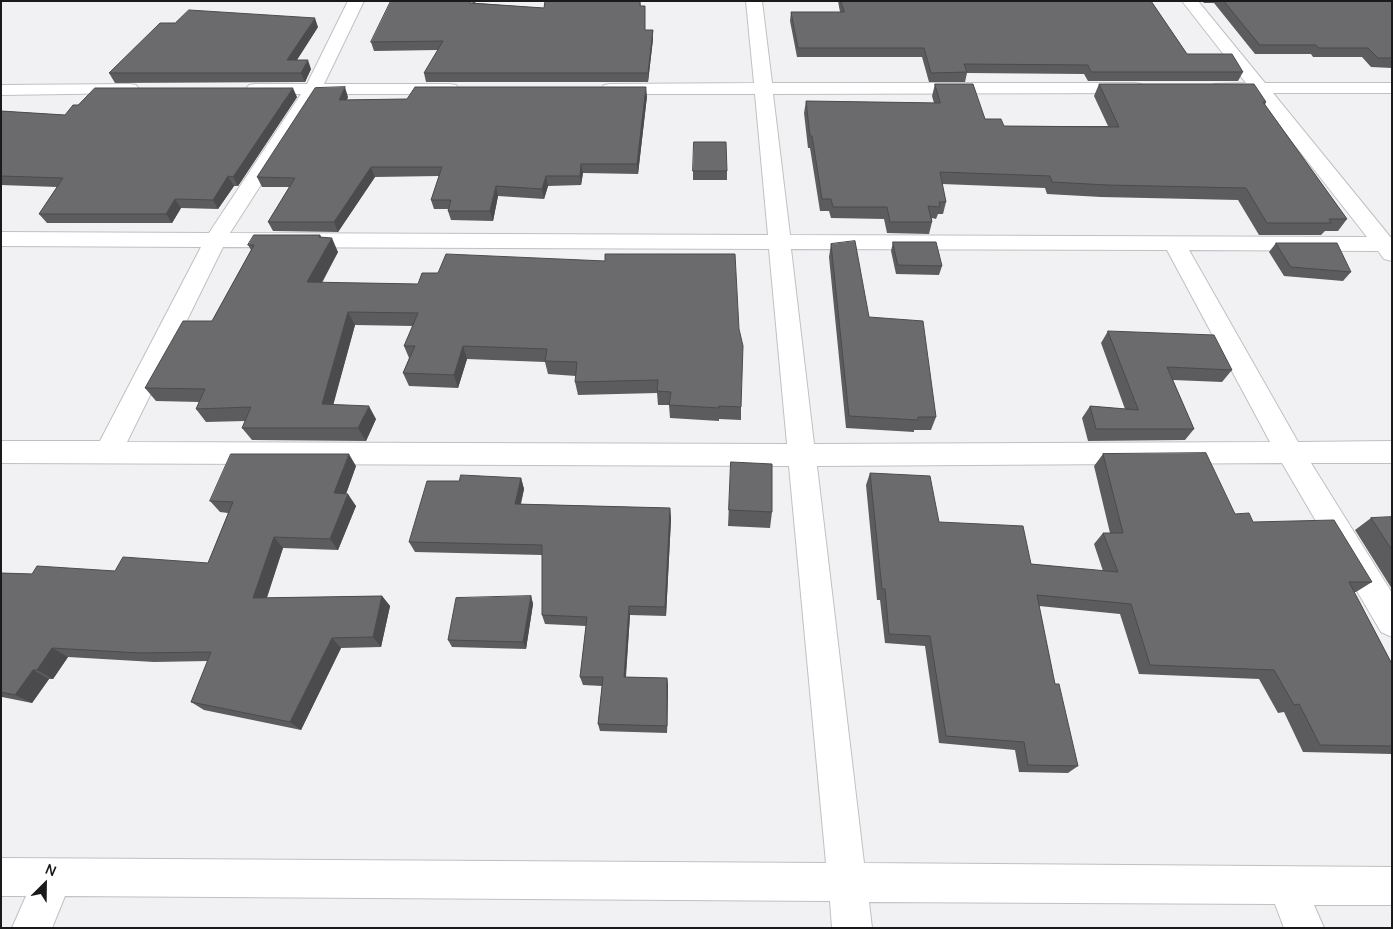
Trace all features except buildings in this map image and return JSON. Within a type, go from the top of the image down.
[{"type":"street","points":[[108,452],[215,240],[313,89],[356,1]]},
{"type":"street","points":[[754,1],[852,928]]},
{"type":"street","points":[[1190,1],[1388,249]]},
{"type":"street","points":[[596,89],[1151,88]]},
{"type":"street","points":[[1200,88],[1392,88]]},
{"type":"street","points":[[1,90],[147,89]]},
{"type":"street","points":[[235,89],[469,89]]},
{"type":"street","points":[[1,239],[1174,243],[1388,249]]},
{"type":"street","points":[[1174,243],[1290,453],[1392,622]]},
{"type":"street","points":[[1,452],[802,455],[1392,452]]},
{"type":"street","points":[[1,877],[1392,886]]},
{"type":"street","points":[[32,928],[54,877]]},
{"type":"street","points":[[1286,884],[1304,928]]}]
